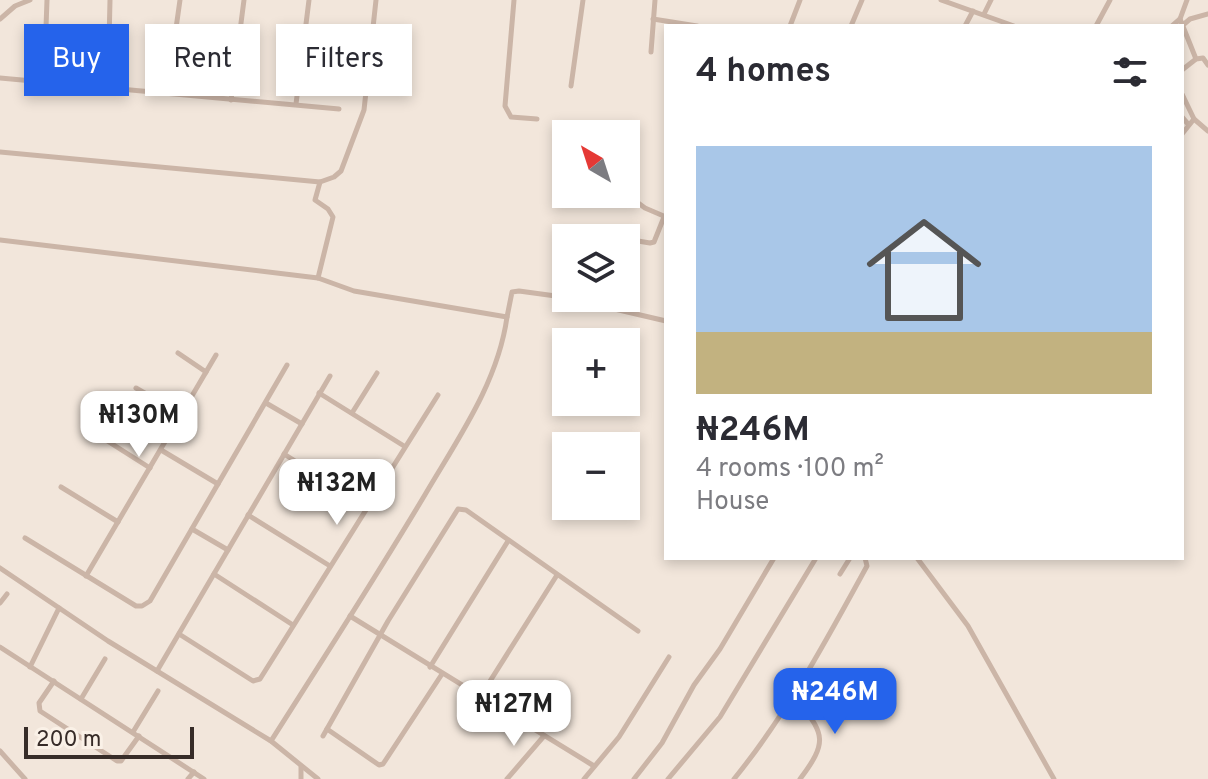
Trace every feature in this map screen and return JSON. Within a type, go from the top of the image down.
[{"type":"street","points":[[0,19],[15,6],[30,0]]},
{"type":"street","points":[[46,24],[47,0]]},
{"type":"street","points":[[109,24],[110,0]]},
{"type":"street","points":[[177,24],[180,0]]},
{"type":"street","points":[[231,100],[244,0]]},
{"type":"street","points":[[296,104],[309,0]]},
{"type":"street","points":[[374,24],[376,0]]},
{"type":"street","points":[[514,0],[505,106],[511,117],[537,119]]},
{"type":"street","points":[[571,86],[583,0]]},
{"type":"street","points":[[651,52],[655,0]]},
{"type":"street","points":[[791,24],[800,0]]},
{"type":"street","points":[[852,24],[862,0]]},
{"type":"street","points":[[941,0],[1009,24]]},
{"type":"street","points":[[984,14],[991,0]]},
{"type":"street","points":[[1097,24],[1110,0]]},
{"type":"street","points":[[1182,22],[1187,0]]},
{"type":"street","points":[[966,24],[973,11]]},
{"type":"street","points":[[1182,22],[1208,14]]},
{"type":"street","points":[[653,19],[684,24]]},
{"type":"street","points":[[1184,26],[1208,65]]},
{"type":"street","points":[[1184,69],[1202,58]]},
{"type":"street","points":[[0,78],[24,80]]},
{"type":"street","points":[[199,96],[339,109]]},
{"type":"street","points":[[0,152],[320,182],[341,171],[364,110],[366,96]]},
{"type":"street","points":[[1184,98],[1194,119],[1208,131]]},
{"type":"street","points":[[1184,119],[1188,124]]},
{"type":"street","points":[[1184,131],[1194,119]]},
{"type":"street","points":[[318,278],[333,217],[315,200],[320,182]]},
{"type":"street","points":[[640,204],[664,217]]},
{"type":"street","points":[[640,241],[654,242],[664,219]]},
{"type":"street","points":[[0,240],[318,278],[354,291],[507,317]]},
{"type":"street","points":[[271,741],[451,450],[493,374],[503,345],[512,292],[563,297],[664,321]]},
{"type":"street","points":[[178,353],[206,372]]},
{"type":"street","points":[[86,576],[216,355]]},
{"type":"street","points":[[25,538],[136,606],[150,601],[287,365]]},
{"type":"street","points":[[352,413],[377,373]]},
{"type":"street","points":[[157,671],[330,376]]},
{"type":"street","points":[[136,388],[182,415]]},
{"type":"street","points":[[319,393],[404,446]]},
{"type":"street","points":[[179,634],[256,682],[260,679],[438,395]]},
{"type":"street","points":[[266,403],[302,424]]},
{"type":"street","points":[[98,435],[150,468]]},
{"type":"street","points":[[161,450],[218,484]]},
{"type":"street","points":[[284,454],[366,506]]},
{"type":"street","points":[[61,487],[118,522]]},
{"type":"street","points":[[323,736],[382,637],[388,621],[458,509],[466,510],[638,631]]},
{"type":"street","points":[[248,515],[330,566]]},
{"type":"street","points":[[192,529],[228,550]]},
{"type":"street","points":[[430,667],[508,541]]},
{"type":"street","points":[[634,779],[656,752],[773,560]]},
{"type":"street","points":[[668,779],[720,717],[815,560]]},
{"type":"street","points":[[840,574],[849,560]]},
{"type":"street","points":[[734,779],[794,694],[867,566],[866,560]]},
{"type":"street","points":[[918,560],[968,626],[1054,779]]},
{"type":"street","points":[[0,568],[271,741],[318,779]]},
{"type":"street","points":[[214,574],[293,625]]},
{"type":"street","points":[[480,697],[557,575]]},
{"type":"street","points":[[0,603],[7,594]]},
{"type":"street","points":[[30,667],[59,608]]},
{"type":"street","points":[[350,616],[594,766]]},
{"type":"street","points":[[0,656],[2,649],[204,779]]},
{"type":"street","points":[[584,779],[619,737],[669,657]]},
{"type":"street","points":[[81,699],[105,659]]},
{"type":"street","points":[[327,729],[381,765],[442,674]]},
{"type":"street","points":[[54,681],[39,703],[40,711],[81,738],[121,761],[139,736]]},
{"type":"street","points":[[133,732],[158,691]]},
{"type":"street","points":[[794,694],[820,731],[821,741],[815,760],[800,779]]},
{"type":"street","points":[[507,779],[544,736]]},
{"type":"street","points":[[0,751],[25,779]]},
{"type":"street","points":[[300,766],[301,779]]},
{"type":"street","points":[[188,779],[194,772]]}]
